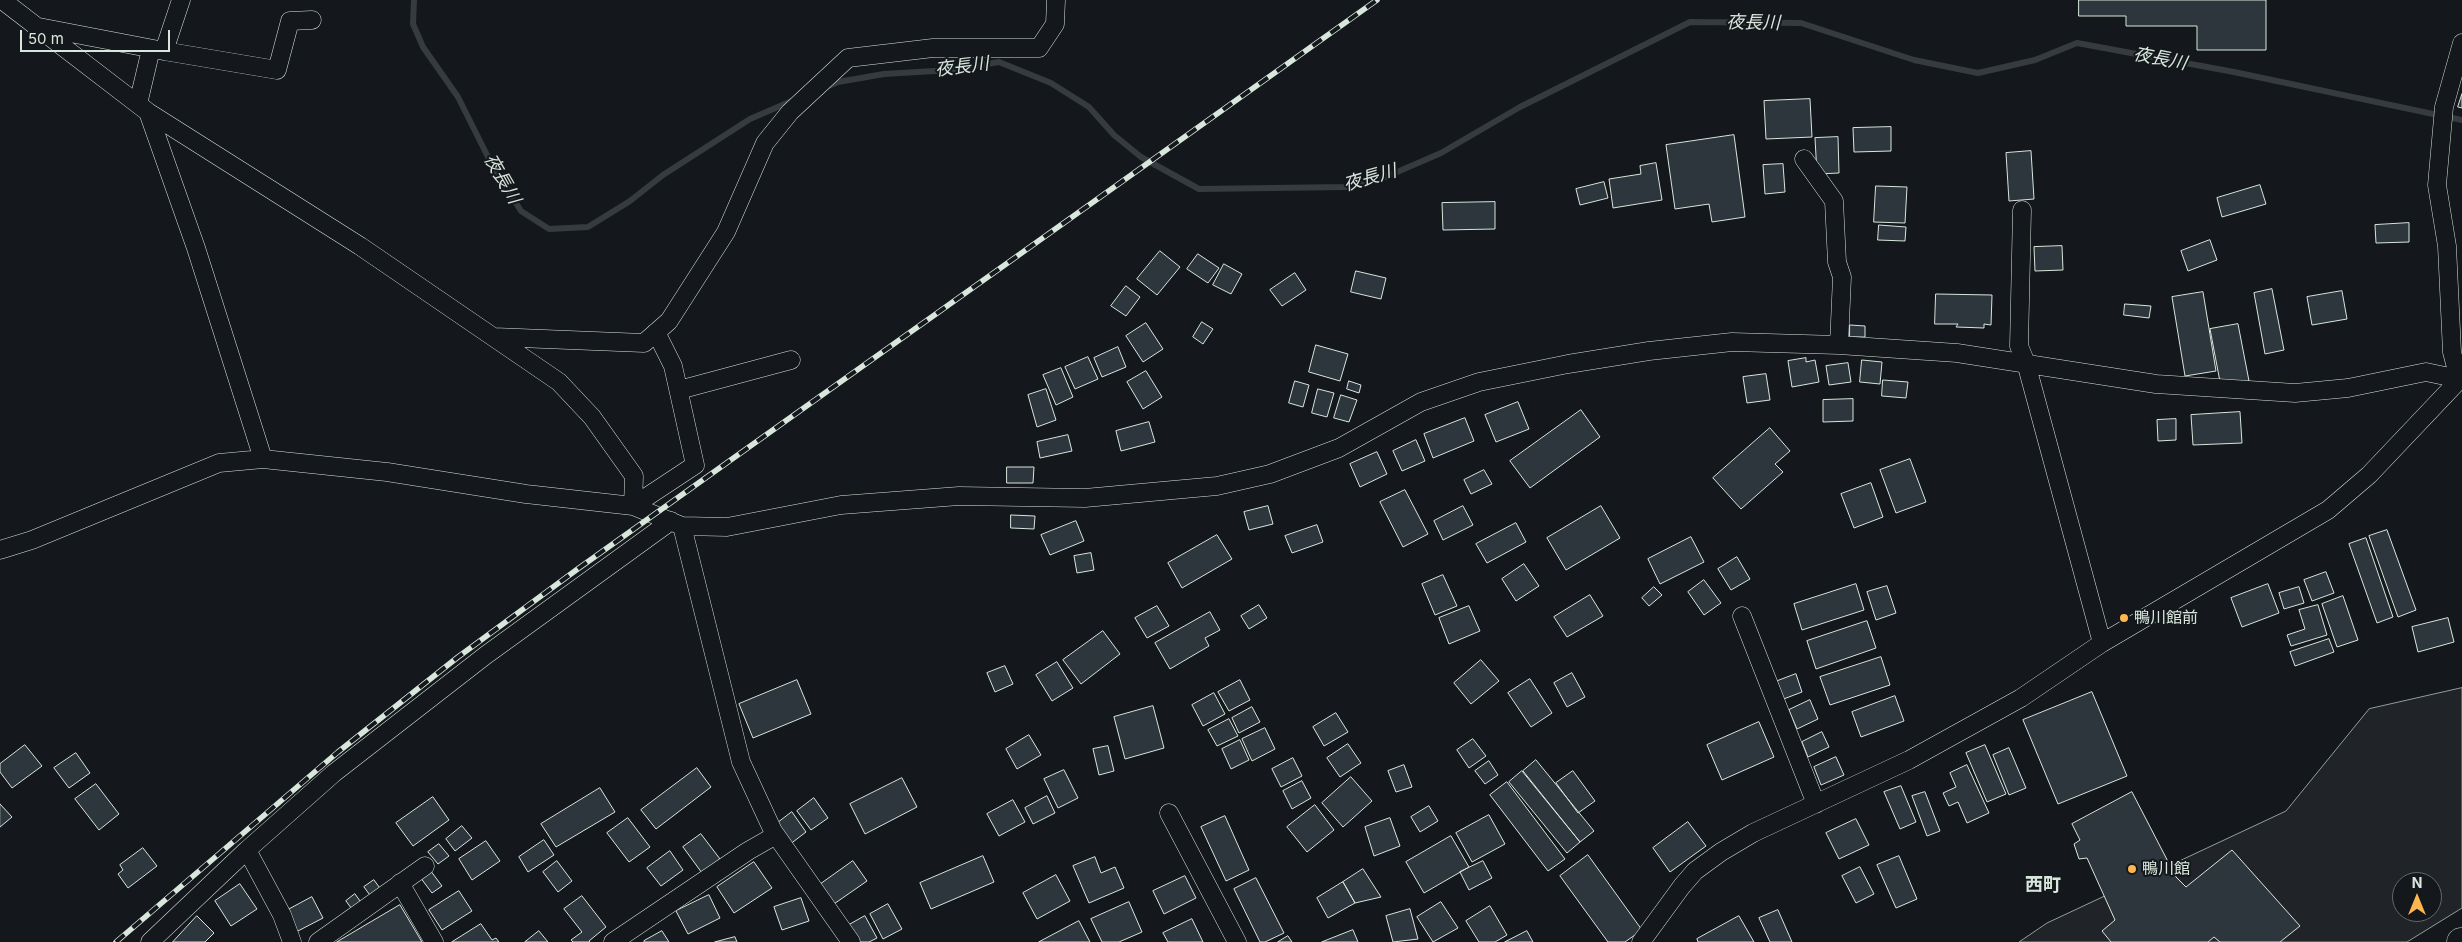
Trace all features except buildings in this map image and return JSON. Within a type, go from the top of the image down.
[{"type":"street","points":[[2,0],[143,108],[360,246],[559,382],[592,417],[634,476],[633,506]]},
{"type":"street","points":[[181,0],[158,50],[143,108],[196,248],[263,459]]},
{"type":"street","points":[[494,338],[644,343],[669,322],[726,232],[765,142],[800,103],[828,79],[848,58],[933,48],[1039,48],[1055,24],[1056,0]]},
{"type":"street","points":[[34,26],[158,50],[277,70],[290,21],[312,20]]},
{"type":"street","points":[[2460,378],[2452,352],[2447,246],[2437,186],[2444,107],[2462,43]]},
{"type":"street","points":[[1804,158],[1834,201],[1837,262],[1842,277],[1839,345]]},
{"type":"street","points":[[2022,210],[2019,346],[2026,363],[2102,643]]},
{"type":"street","points":[[633,506],[696,465],[673,366],[656,332]]},
{"type":"street","points":[[0,550],[32,540],[219,462],[263,459],[387,472],[526,494],[633,506],[676,523],[727,527],[841,505],[959,496],[1085,498],[1217,486],[1270,474],[1339,448],[1420,402],[1479,382],[1568,364],[1649,351],[1732,342],[1839,345],[1957,353],[2156,384],[2295,393],[2348,388],[2426,372],[2460,378]]},
{"type":"street","points":[[679,390],[791,360]]},
{"type":"street","points":[[1641,942],[1669,902],[1695,871],[1753,833],[1909,760],[2021,698],[2102,643],[2328,510],[2369,475],[2460,378]]},
{"type":"street","points":[[676,523],[740,762],[776,835],[850,942]]},
{"type":"street","points":[[150,942],[247,850],[334,773],[486,655],[676,523]]},
{"type":"street","points":[[1742,616],[1816,804]]},
{"type":"street","points":[[1169,813],[1237,942]]},
{"type":"street","points":[[612,942],[748,851],[776,835]]},
{"type":"street","points":[[247,850],[282,915],[292,942]]},
{"type":"street","points":[[318,942],[425,866]]},
{"type":"street","points":[[400,883],[434,942]]},
{"type":"shaded area","points":[[2462,688],[2462,908],[2442,920],[2442,872],[2392,872],[2392,922],[2439,922],[2407,942],[2019,942],[2047,923],[2286,811],[2369,709]]},
{"type":"waterway","name":"夜長川","points":[[414,0],[413,24],[423,47],[458,97],[491,163],[521,211],[549,229],[588,227],[630,201],[663,175],[750,119],[794,100]]},
{"type":"waterway","name":"夜長川","points":[[824,88],[838,82],[884,74],[951,70],[999,62],[1051,83],[1089,107],[1114,135],[1141,157],[1199,189],[1346,187],[1381,179],[1441,153],[1520,107],[1690,22],[1801,23],[1914,60],[1978,73],[2035,60],[2077,43],[2234,72],[2462,120]]},
{"type":"railway","points":[[116,942],[338,752],[458,657],[579,568],[1377,0]]},
{"type":"place","name":"鴨川館前","points":[[2124,618]]},
{"type":"place","name":"鴨川館","points":[[2132,869]]},
{"type":"district","name":"西町","points":[[2043,886]]}]
